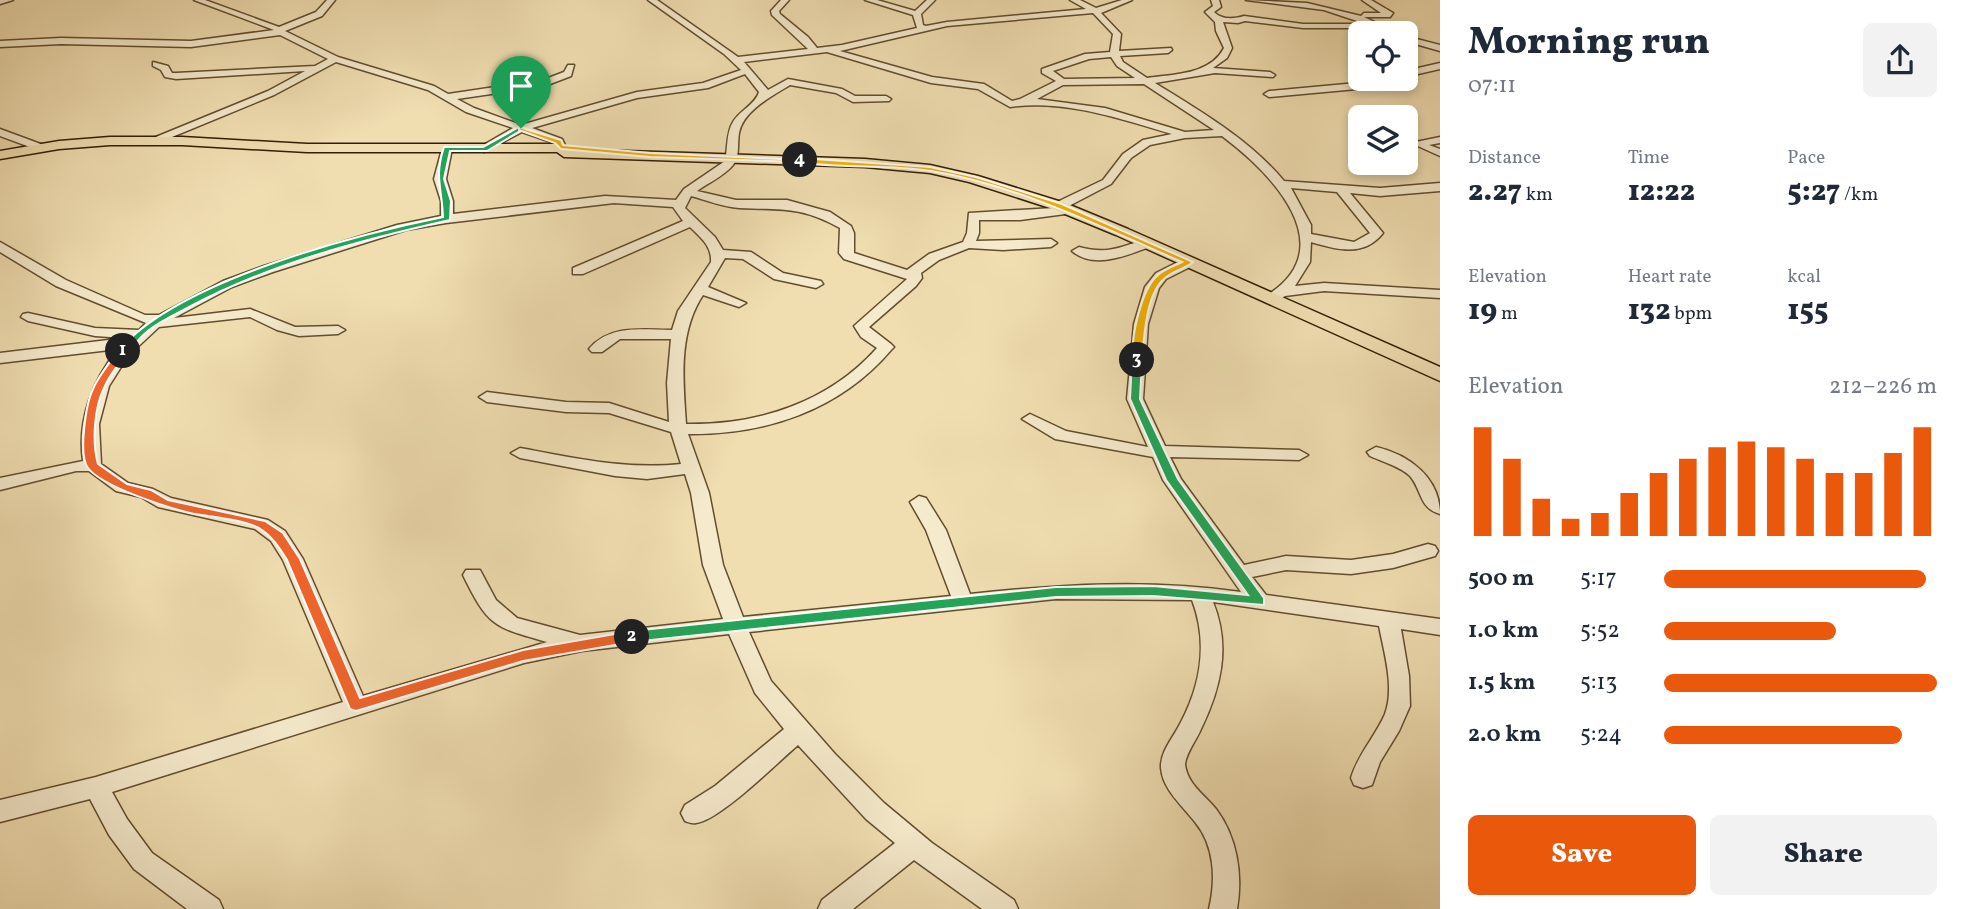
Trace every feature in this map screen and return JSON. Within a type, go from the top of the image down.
[{"type":"main road","points":[[0,155],[86,142],[155,141],[280,148],[564,148],[930,169],[986,183],[1064,208],[1189,262],[1277,295],[1440,375]]},
{"type":"street","points":[[0,2],[9,0]]},
{"type":"street","points":[[198,0],[216,2],[216,8],[280,31],[335,58],[431,88],[470,110],[521,128],[564,148]]},
{"type":"street","points":[[0,44],[61,41],[191,44],[280,31],[325,11],[331,0]]},
{"type":"street","points":[[652,0],[678,21],[715,43],[760,85],[764,96]]},
{"type":"street","points":[[785,0],[775,11],[776,15],[805,39],[815,52]]},
{"type":"street","points":[[917,14],[931,0]]},
{"type":"street","points":[[1074,0],[1095,11],[1117,34],[1114,54],[1120,64],[1245,148],[1280,184],[1298,210],[1308,237],[1302,270],[1277,295]]},
{"type":"street","points":[[491,149],[521,128],[615,100],[712,84],[756,58],[828,50],[922,28],[1095,11],[1115,7],[1128,0]]},
{"type":"street","points":[[1206,71],[1208,66],[1224,56],[1228,48],[1216,19],[1209,12],[1217,7],[1215,0]]},
{"type":"street","points":[[1250,0],[1290,1],[1325,6],[1369,21]]},
{"type":"street","points":[[1355,15],[1390,16],[1388,12],[1366,0]]},
{"type":"street","points":[[867,4],[917,14]]},
{"type":"street","points":[[917,14],[919,26],[922,28]]},
{"type":"street","points":[[1216,19],[1238,21],[1244,18],[1303,26],[1348,26]]},
{"type":"street","points":[[1418,42],[1440,48]]},
{"type":"street","points":[[828,50],[931,80],[981,86],[1010,104],[1026,100],[1060,82],[1147,81],[1227,69],[1270,75]]},
{"type":"street","points":[[1060,82],[1059,78],[1045,71],[1088,56],[1168,50]]},
{"type":"street","points":[[155,141],[271,93],[335,58]]},
{"type":"street","points":[[156,64],[165,68],[168,75],[176,76],[318,68]]},
{"type":"street","points":[[1418,71],[1440,66]]},
{"type":"street","points":[[447,97],[545,83],[568,74],[571,67]]},
{"type":"street","points":[[886,99],[853,99],[839,91],[788,82],[764,96],[738,121],[734,131],[732,158],[684,198],[683,215],[720,254],[718,262],[685,311],[678,334],[675,383],[678,429],[700,493],[713,565],[762,687],[875,811],[914,844],[1004,909]]},
{"type":"street","points":[[1269,94],[1348,87]]},
{"type":"street","points":[[1026,100],[1105,111],[1185,135]]},
{"type":"street","points":[[0,132],[42,148]]},
{"type":"street","points":[[968,244],[973,233],[973,216],[1020,216],[1064,208],[1107,182],[1127,156],[1147,142],[1185,135],[1225,133]]},
{"type":"street","points":[[1440,140],[1416,143],[1440,153]]},
{"type":"street","points":[[447,149],[440,179],[447,201],[447,219]]},
{"type":"street","points":[[1280,184],[1380,192],[1440,187]]},
{"type":"street","points":[[1308,237],[1356,247],[1369,242],[1377,233],[1341,190]]},
{"type":"street","points":[[93,466],[89,452],[98,388],[139,334],[162,318],[209,293],[279,263],[407,226],[601,200],[684,198],[736,204],[787,204],[826,215],[845,226],[848,233],[846,253],[849,256],[904,275],[914,274],[934,257],[968,244],[1003,246],[1051,243]]},
{"type":"street","points":[[578,271],[692,222]]},
{"type":"street","points":[[1079,251],[1099,257],[1147,243]]},
{"type":"street","points":[[0,246],[61,283],[143,319],[162,318]]},
{"type":"street","points":[[720,254],[746,256],[779,276],[792,281],[816,284]]},
{"type":"street","points":[[1189,262],[1161,276],[1152,287],[1141,324],[1135,399],[1172,480],[1259,601]]},
{"type":"street","points":[[487,397],[569,407],[608,408],[678,429],[739,425],[781,416],[810,407],[840,391],[886,347],[866,334],[861,326],[911,283],[915,278],[914,274]]},
{"type":"street","points":[[1277,295],[1324,287],[1440,293]]},
{"type":"street","points":[[699,289],[739,303]]},
{"type":"street","points":[[0,358],[110,346],[139,334],[250,313],[262,315],[287,330],[310,333],[338,330]]},
{"type":"street","points":[[28,317],[96,332],[139,334]]},
{"type":"street","points":[[597,349],[618,335],[678,334]]},
{"type":"street","points":[[1030,419],[1061,435],[1160,453],[1213,450],[1299,455]]},
{"type":"street","points":[[1376,452],[1417,473],[1428,497],[1440,508]]},
{"type":"street","points":[[520,453],[615,471],[647,473],[691,468]]},
{"type":"street","points":[[0,484],[76,466],[93,466],[122,487],[147,493],[165,503],[261,524],[278,536],[293,559],[356,705]]},
{"type":"street","points":[[919,502],[936,530],[963,601]]},
{"type":"street","points":[[1238,573],[1286,563],[1351,567],[1393,561],[1428,551]]},
{"type":"street","points":[[473,575],[488,605],[510,624],[582,643]]},
{"type":"street","points":[[0,811],[96,787],[523,655],[582,643],[1056,592],[1199,593],[1440,627]]},
{"type":"street","points":[[1199,593],[1209,613],[1214,654],[1206,696],[1173,764],[1176,778],[1209,818],[1225,854],[1223,909]]},
{"type":"street","points":[[1363,778],[1366,761],[1400,704],[1388,619]]},
{"type":"street","points":[[694,813],[724,794],[799,730]]},
{"type":"street","points":[[96,787],[118,827],[143,861],[209,909]]},
{"type":"street","points":[[832,909],[914,844]]},
{"type":"route","points":[[521,128],[558,141],[561,147],[650,155],[865,163],[930,169],[1027,194],[1189,262],[1161,276],[1152,287],[1141,324],[1135,399],[1172,480],[1259,601],[1199,593],[1056,592],[646,635],[582,643],[523,655],[356,705],[293,559],[278,536],[261,524],[182,508],[165,503],[147,493],[122,487],[93,466],[89,452],[98,388],[131,341],[146,328],[209,293],[279,263],[417,223],[447,219],[447,201],[440,179],[447,149],[484,149],[521,128]]}]
